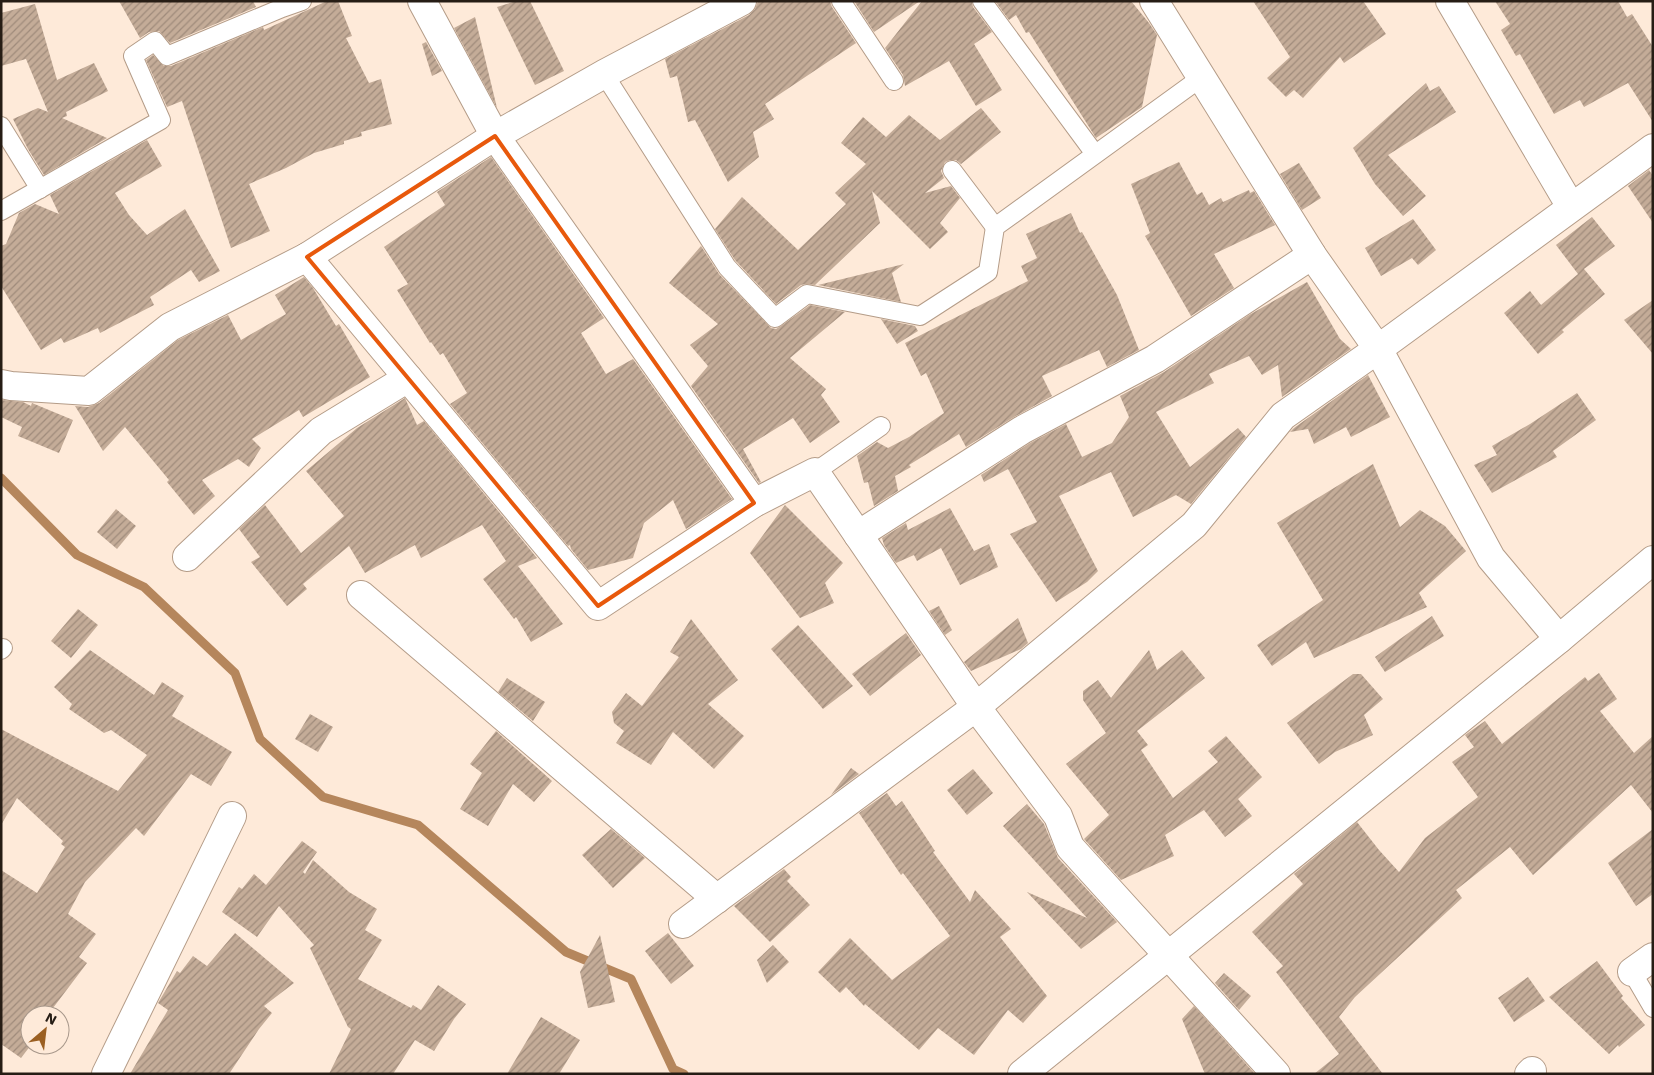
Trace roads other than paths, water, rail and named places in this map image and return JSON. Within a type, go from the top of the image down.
[{"type":"street","points":[[422,1],[495,136],[754,503]]},
{"type":"street","points":[[1154,1],[1312,255],[1378,349],[1491,558],[1559,640]]},
{"type":"street","points":[[1450,1],[1570,207]]},
{"type":"street","points":[[1,384],[89,391],[170,327],[307,257],[495,136],[604,74],[739,2]]},
{"type":"street","points":[[683,924],[976,707],[1194,525],[1283,416],[1653,148]]},
{"type":"street","points":[[858,535],[1022,430],[1155,359],[1312,255]]},
{"type":"street","points":[[307,257],[598,606],[754,503],[815,472],[976,707],[1058,816],[1070,847],[1276,1074]]},
{"type":"street","points":[[188,557],[321,431],[408,378]]},
{"type":"street","points":[[1022,1074],[1559,640],[1653,560]]},
{"type":"street","points":[[361,595],[717,899]]},
{"type":"street","points":[[106,1074],[232,816]]},
{"type":"lane","points":[[1,211],[161,120],[133,56],[155,41],[167,56],[302,1]]},
{"type":"lane","points":[[841,1],[894,81]]},
{"type":"lane","points":[[982,1],[1095,154]]},
{"type":"lane","points":[[604,74],[727,267],[775,318],[807,294],[920,316],[988,272],[995,227],[1202,77]]},
{"type":"lane","points":[[1,126],[40,189]]},
{"type":"lane","points":[[952,170],[995,227]]},
{"type":"lane","points":[[815,472],[881,426]]},
{"type":"lane","points":[[1642,965],[1653,1008]]},
{"type":"waterway","points":[[1,478],[77,555],[144,587],[235,673],[260,739],[323,797],[418,825],[566,952],[631,979],[673,1069],[684,1074]]}]
